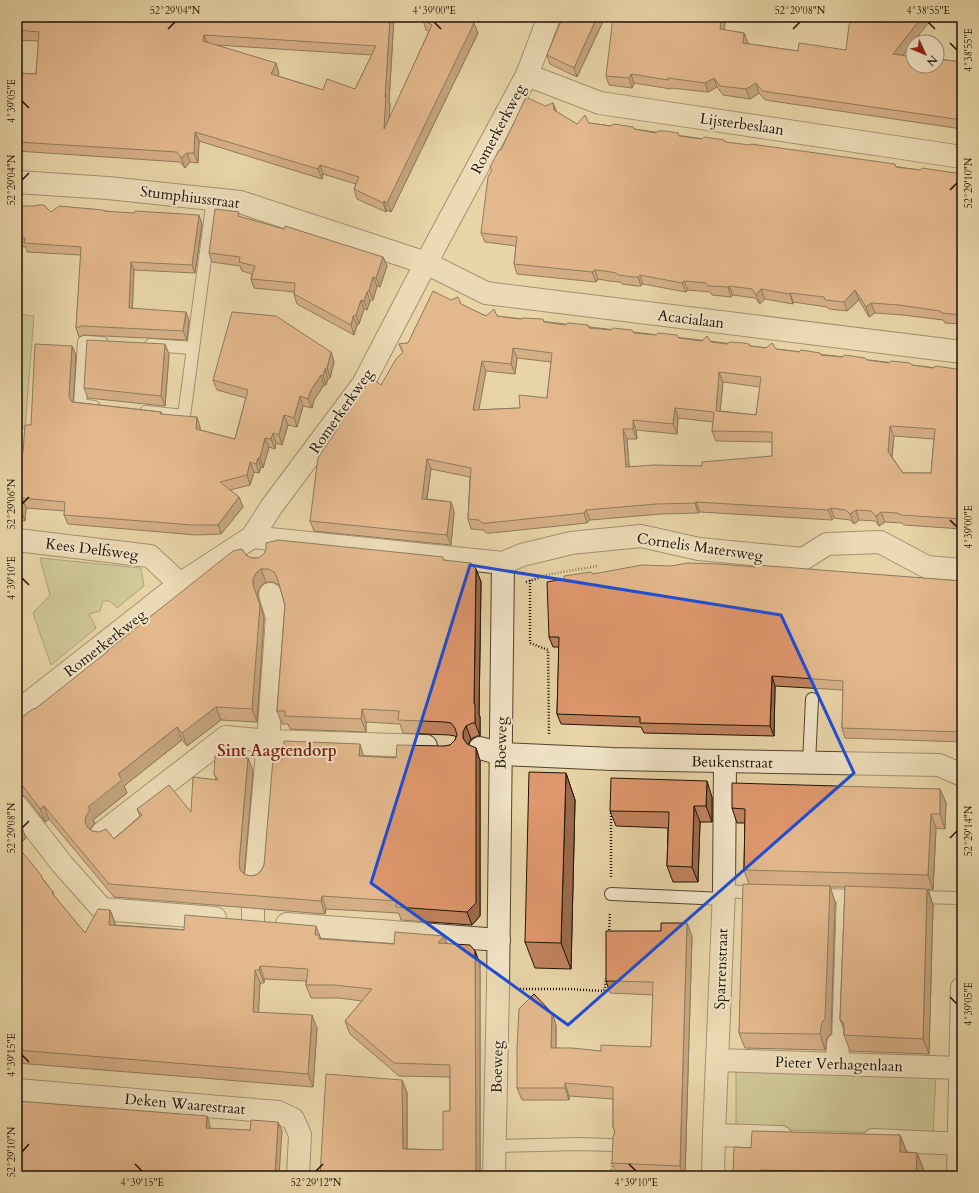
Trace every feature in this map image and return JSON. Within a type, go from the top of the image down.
[{"type":"street","name":"Romerkerkweg","points":[[17,712],[180,584],[252,537],[272,506],[363,384],[527,75],[549,17]]},
{"type":"street","name":"Lijsterbeslaan","points":[[527,75],[600,103],[962,157]]},
{"type":"street","name":"Stumphiusstraat","points":[[17,182],[108,188],[240,202],[426,263]]},
{"type":"street","name":"Acacialaan","points":[[426,263],[486,293],[962,352]]},
{"type":"street","name":"Cornelis Matersweg","points":[[503,563],[522,555],[571,543],[641,536],[699,549],[803,559],[827,544],[880,542],[927,567],[962,570]]},
{"type":"street","points":[[259,559],[252,537],[503,563]]},
{"type":"street","name":"Kees Delfsweg","points":[[17,540],[150,556],[180,584]]},
{"type":"street","name":"Boeweg","points":[[494,1176],[499,940],[490,751],[503,590],[503,563]]},
{"type":"street","points":[[256,876],[277,617],[270,594]]},
{"type":"street","points":[[102,833],[226,737],[268,741],[449,747]]},
{"type":"street","name":"Beukenstraat","points":[[490,751],[612,760],[939,765],[962,775]]},
{"type":"street","name":"Sparrenstraat","points":[[713,1176],[724,895],[725,762]]},
{"type":"street","points":[[17,806],[70,858],[102,909],[253,915],[499,940]]},
{"type":"street","points":[[958,1176],[961,1143],[960,1068],[962,988]]},
{"type":"street","name":"Pieter Verhagenlaan","points":[[717,1060],[838,1054],[960,1068]]},
{"type":"street","name":"Deken Waarestraat","points":[[17,1090],[278,1112],[293,1120],[300,1135],[298,1176]]},
{"type":"street","points":[[714,1135],[801,1138]]},
{"type":"street","points":[[856,1140],[961,1143]]},
{"type":"lane","points":[[132,410],[184,416],[213,199]]},
{"type":"lane","points":[[102,407],[80,405],[84,342],[116,343]]},
{"type":"lane","points":[[139,345],[193,348]]},
{"type":"lane","points":[[809,763],[812,699]]},
{"type":"lane","points":[[611,894],[724,895],[772,893]]},
{"type":"lane","points":[[803,894],[875,896]]},
{"type":"lane","points":[[838,1054],[843,896]]},
{"type":"lane","points":[[906,897],[962,898]]},
{"type":"lane","points":[[495,1146],[578,1144],[612,1146]]},
{"type":"path","points":[[503,590],[551,574],[598,566]]},
{"type":"path","points":[[530,580],[530,643],[548,650],[549,756]]},
{"type":"path","points":[[609,933],[612,806]]},
{"type":"path","points":[[498,988],[603,991],[605,989],[606,973]]},
{"type":"highlighted area","points":[[470,565],[781,615],[854,773],[568,1025],[371,883]]},
{"type":"green space","points":[[17,314],[34,316],[25,428],[17,428]]},
{"type":"green space","points":[[40,558],[141,568],[144,586],[117,608],[110,601],[103,601],[100,611],[89,614],[96,628],[51,665],[33,613],[50,595]]},
{"type":"green space","points":[[736,1066],[936,1073],[933,1135],[736,1128]]},
{"type":"building","points":[[17,17],[390,17],[384,129],[432,25],[423,20],[424,17],[466,17],[471,19],[470,21],[474,23],[387,203],[384,201],[383,203],[354,189],[359,177],[320,165],[318,169],[195,132],[194,153],[187,153],[181,158],[177,152],[17,142],[17,73],[36,74],[39,32],[17,30]],"holes":[[[204,35],[376,46],[355,89],[327,79],[323,90],[271,74],[276,63],[203,41]]]},
{"type":"building","points":[[573,17],[597,17],[574,68],[547,55],[561,21]]},
{"type":"building","points":[[613,17],[721,17],[720,29],[744,33],[743,43],[798,51],[799,43],[846,50],[849,25],[854,17],[922,17],[909,34],[905,34],[905,39],[893,54],[905,56],[905,74],[945,74],[945,60],[962,62],[962,120],[762,91],[756,83],[746,89],[720,86],[714,78],[705,83],[668,78],[668,80],[631,74],[629,78],[606,76]]},
{"type":"building","points":[[526,97],[545,106],[553,103],[554,110],[577,124],[585,115],[589,123],[611,126],[614,124],[656,133],[658,131],[665,131],[678,133],[679,136],[702,139],[704,137],[724,140],[725,142],[751,144],[895,164],[896,167],[920,170],[922,168],[962,174],[962,313],[960,315],[899,305],[871,303],[866,307],[855,290],[844,302],[825,300],[824,297],[790,294],[761,289],[756,295],[752,289],[729,286],[709,286],[706,283],[684,281],[682,283],[640,275],[638,277],[634,277],[618,275],[616,273],[605,271],[595,270],[592,272],[514,264],[517,237],[481,233],[488,177],[492,170],[490,167],[499,150],[501,150]]},
{"type":"building","points":[[44,205],[51,212],[59,206],[117,212],[135,213],[135,211],[199,215],[192,265],[131,262],[129,308],[186,312],[183,331],[81,326],[76,328],[81,247],[24,243],[25,238],[17,238],[17,206]]},
{"type":"building","points":[[215,209],[239,212],[238,216],[284,229],[285,226],[383,257],[376,278],[373,277],[364,301],[361,300],[356,315],[353,316],[351,325],[294,294],[295,283],[251,279],[255,266],[239,262],[240,257],[209,253]]},
{"type":"building","points":[[433,291],[451,300],[458,297],[461,304],[486,316],[494,309],[497,316],[511,318],[543,319],[544,322],[566,325],[568,323],[588,325],[589,328],[611,330],[613,328],[632,330],[634,333],[677,335],[679,338],[702,341],[707,336],[711,342],[727,344],[730,342],[743,343],[749,344],[750,346],[766,348],[772,343],[776,349],[799,352],[801,350],[820,353],[821,355],[842,357],[845,355],[889,363],[891,361],[933,368],[936,366],[956,369],[958,371],[962,371],[962,519],[901,515],[898,513],[881,512],[876,516],[871,511],[856,510],[850,514],[846,510],[831,508],[828,510],[696,502],[586,510],[584,513],[482,523],[479,520],[468,519],[471,468],[427,459],[422,499],[451,502],[447,535],[310,521],[318,458],[371,378],[381,385],[396,359],[403,352],[399,344],[408,343]],"holes":[[[513,348],[552,353],[547,398],[519,395],[520,408],[473,410],[482,361],[511,364]],[[719,372],[761,377],[756,415],[716,411]],[[675,408],[714,412],[712,431],[772,432],[772,456],[702,462],[702,466],[654,465],[626,467],[623,429],[633,429],[633,420],[673,424]],[[890,426],[935,429],[931,473],[903,473],[888,452]]]},
{"type":"building","points":[[232,312],[276,316],[331,352],[327,368],[325,369],[323,376],[321,375],[311,390],[308,399],[300,396],[294,418],[284,415],[279,435],[273,433],[271,439],[265,438],[260,458],[258,458],[256,464],[250,462],[247,475],[220,482],[239,497],[218,525],[193,525],[64,515],[65,502],[22,498],[21,511],[17,511],[17,452],[23,452],[25,425],[31,425],[35,344],[72,346],[69,395],[72,402],[161,412],[160,414],[197,417],[196,429],[235,439],[248,390],[213,380]]},
{"type":"building","points":[[87,340],[165,344],[161,396],[84,388]]},
{"type":"building","points":[[278,540],[443,557],[443,560],[471,563],[476,569],[475,723],[466,726],[463,732],[463,738],[467,744],[476,748],[476,903],[467,912],[396,907],[397,901],[322,896],[321,901],[109,884],[44,806],[40,809],[22,785],[17,782],[17,721],[34,708],[35,709],[233,551],[242,549],[246,555],[251,558],[258,558],[264,554],[266,543]],"holes":[[[261,569],[268,569],[274,572],[277,577],[285,605],[277,711],[285,711],[285,716],[361,719],[362,709],[399,711],[398,720],[451,723],[455,728],[457,735],[455,740],[450,745],[444,746],[397,745],[396,758],[359,756],[360,744],[284,741],[282,760],[273,759],[264,865],[261,871],[256,875],[250,876],[244,874],[240,870],[239,863],[248,758],[215,756],[214,774],[218,780],[193,777],[191,812],[169,785],[137,809],[142,815],[114,839],[106,829],[99,832],[92,831],[88,828],[85,822],[86,816],[90,810],[88,807],[122,780],[118,774],[177,727],[182,733],[216,707],[252,709],[260,605],[253,585],[253,579],[256,573]]]},
{"type":"building","points":[[687,563],[755,567],[757,565],[962,581],[962,732],[842,728],[843,681],[772,676],[770,726],[640,723],[640,717],[557,714],[559,637],[549,637],[547,582],[564,579],[564,576],[591,572],[593,574],[642,565],[671,566]]},
{"type":"building","points":[[529,772],[566,773],[561,943],[525,942]]},
{"type":"building","points":[[611,778],[707,781],[706,806],[694,806],[692,867],[667,866],[669,812],[610,811]]},
{"type":"building","points":[[732,783],[940,789],[940,814],[931,814],[928,875],[744,870],[745,809],[732,808]]},
{"type":"building","points":[[17,819],[21,825],[17,829]]},
{"type":"building","points":[[17,846],[42,876],[41,877],[53,892],[52,893],[85,933],[98,909],[110,910],[109,925],[184,930],[185,915],[316,926],[315,935],[319,935],[319,939],[394,944],[395,932],[444,936],[438,943],[470,945],[475,951],[476,1176],[320,1176],[326,1074],[402,1080],[403,1149],[443,1150],[443,1111],[450,1111],[450,1065],[394,1063],[345,1021],[372,989],[334,985],[306,985],[308,969],[260,966],[259,970],[255,970],[253,1012],[312,1015],[308,1074],[17,1050]]},
{"type":"building","points":[[743,884],[830,886],[825,1019],[822,1022],[820,1034],[739,1033]]},
{"type":"building","points":[[845,886],[927,889],[923,1039],[844,1035],[844,1023],[840,1019]]},
{"type":"building","points":[[661,923],[687,923],[680,1166],[612,1163],[613,1137],[615,1132],[613,1127],[613,1087],[565,1083],[565,1088],[517,1088],[519,1009],[534,994],[552,1013],[551,1048],[572,1048],[601,1051],[601,1045],[651,1047],[653,982],[606,981],[606,931],[661,931]]},
{"type":"building","points":[[17,1101],[207,1116],[206,1128],[250,1130],[251,1120],[278,1122],[275,1176],[17,1176]]},
{"type":"building","points":[[752,1131],[900,1135],[900,1152],[917,1153],[916,1176],[761,1170],[761,1176],[733,1176],[734,1147],[751,1148]]},
{"type":"district","name":"Sint Aagtendorp","points":[[277,750]]}]
